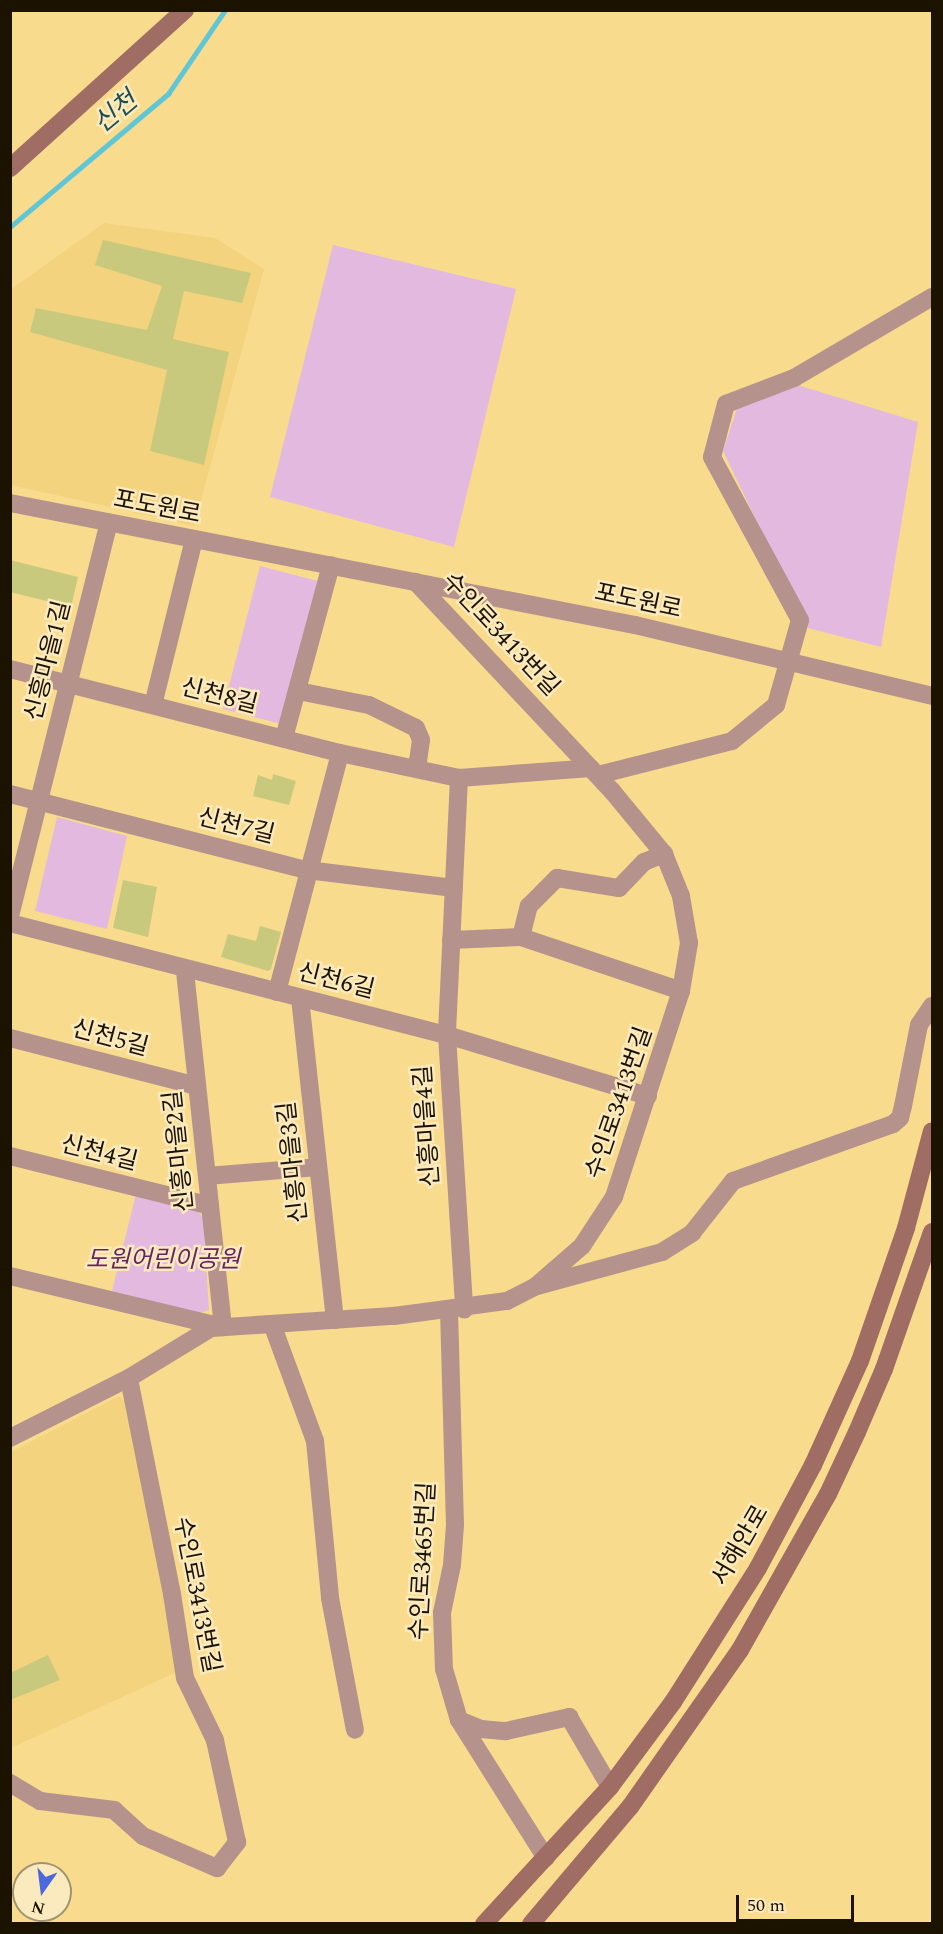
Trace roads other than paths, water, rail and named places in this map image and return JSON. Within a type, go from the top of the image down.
[{"type":"main road","points":[[10,168],[185,10]]},
{"type":"main road","name":"서해안로","points":[[485,1922],[610,1787],[673,1702],[752,1578],[813,1465],[860,1361],[906,1228],[933,1131]]},
{"type":"main road","points":[[533,1923],[630,1807],[740,1650],[786,1571],[828,1494],[871,1400],[933,1232]]},
{"type":"street","name":"신천8길","points":[[10,669],[340,753],[459,778],[595,772],[732,741],[777,705],[800,620],[712,458],[726,404],[794,378],[933,297]]},
{"type":"street","name":"포도원로","points":[[10,503],[635,625],[933,696]]},
{"type":"street","name":"신흥마을1길","points":[[10,916],[109,523]]},
{"type":"street","points":[[153,705],[194,539]]},
{"type":"street","points":[[284,738],[331,565]]},
{"type":"street","name":"수인로3413번길","points":[[10,1438],[129,1378],[211,1328],[456,1310],[507,1301],[536,1286],[582,1246],[614,1197],[681,991],[689,943],[681,896],[664,854],[595,772],[416,582]]},
{"type":"street","points":[[298,691],[369,705],[416,728],[421,740],[417,769]]},
{"type":"street","points":[[277,992],[307,870],[340,753]]},
{"type":"street","name":"신흥마을4길","points":[[456,1310],[447,1035],[459,778]]},
{"type":"street","name":"신천7길","points":[[10,794],[307,870],[454,888]]},
{"type":"street","points":[[520,937],[529,906],[557,878],[619,888],[644,862],[664,854]]},
{"type":"street","name":"신천6길","points":[[10,923],[447,1035],[648,1096]]},
{"type":"street","points":[[451,940],[520,937],[681,991]]},
{"type":"street","name":"신흥마을2길","points":[[185,969],[223,1327]]},
{"type":"street","name":"신흥마을3길","points":[[300,998],[335,1320]]},
{"type":"street","points":[[536,1286],[662,1252],[692,1233],[733,1181],[893,1124],[900,1118],[919,1025],[933,1006]]},
{"type":"street","name":"신천5길","points":[[10,1038],[197,1086]]},
{"type":"street","name":"신천4길","points":[[10,1156],[210,1206]]},
{"type":"street","points":[[207,1176],[318,1167]]},
{"type":"street","points":[[10,1276],[223,1327]]},
{"type":"street","name":"수인로3465번길","points":[[456,1310],[454,1525],[441,1640],[444,1670],[459,1720],[546,1858]]},
{"type":"street","points":[[272,1324],[315,1441],[330,1598],[355,1730]]},
{"type":"street","name":"수인로3413번길","points":[[10,1783],[40,1801],[114,1810],[142,1836],[217,1868],[237,1842],[214,1740],[184,1678],[172,1594],[129,1378]]},
{"type":"street","points":[[459,1720],[482,1729],[506,1731],[569,1717],[610,1787]]},
{"type":"waterway","name":"신천","points":[[10,227],[168,94],[225,10]]},
{"type":"park label","name":"도원어린이공원","points":[[163,1261]]}]
